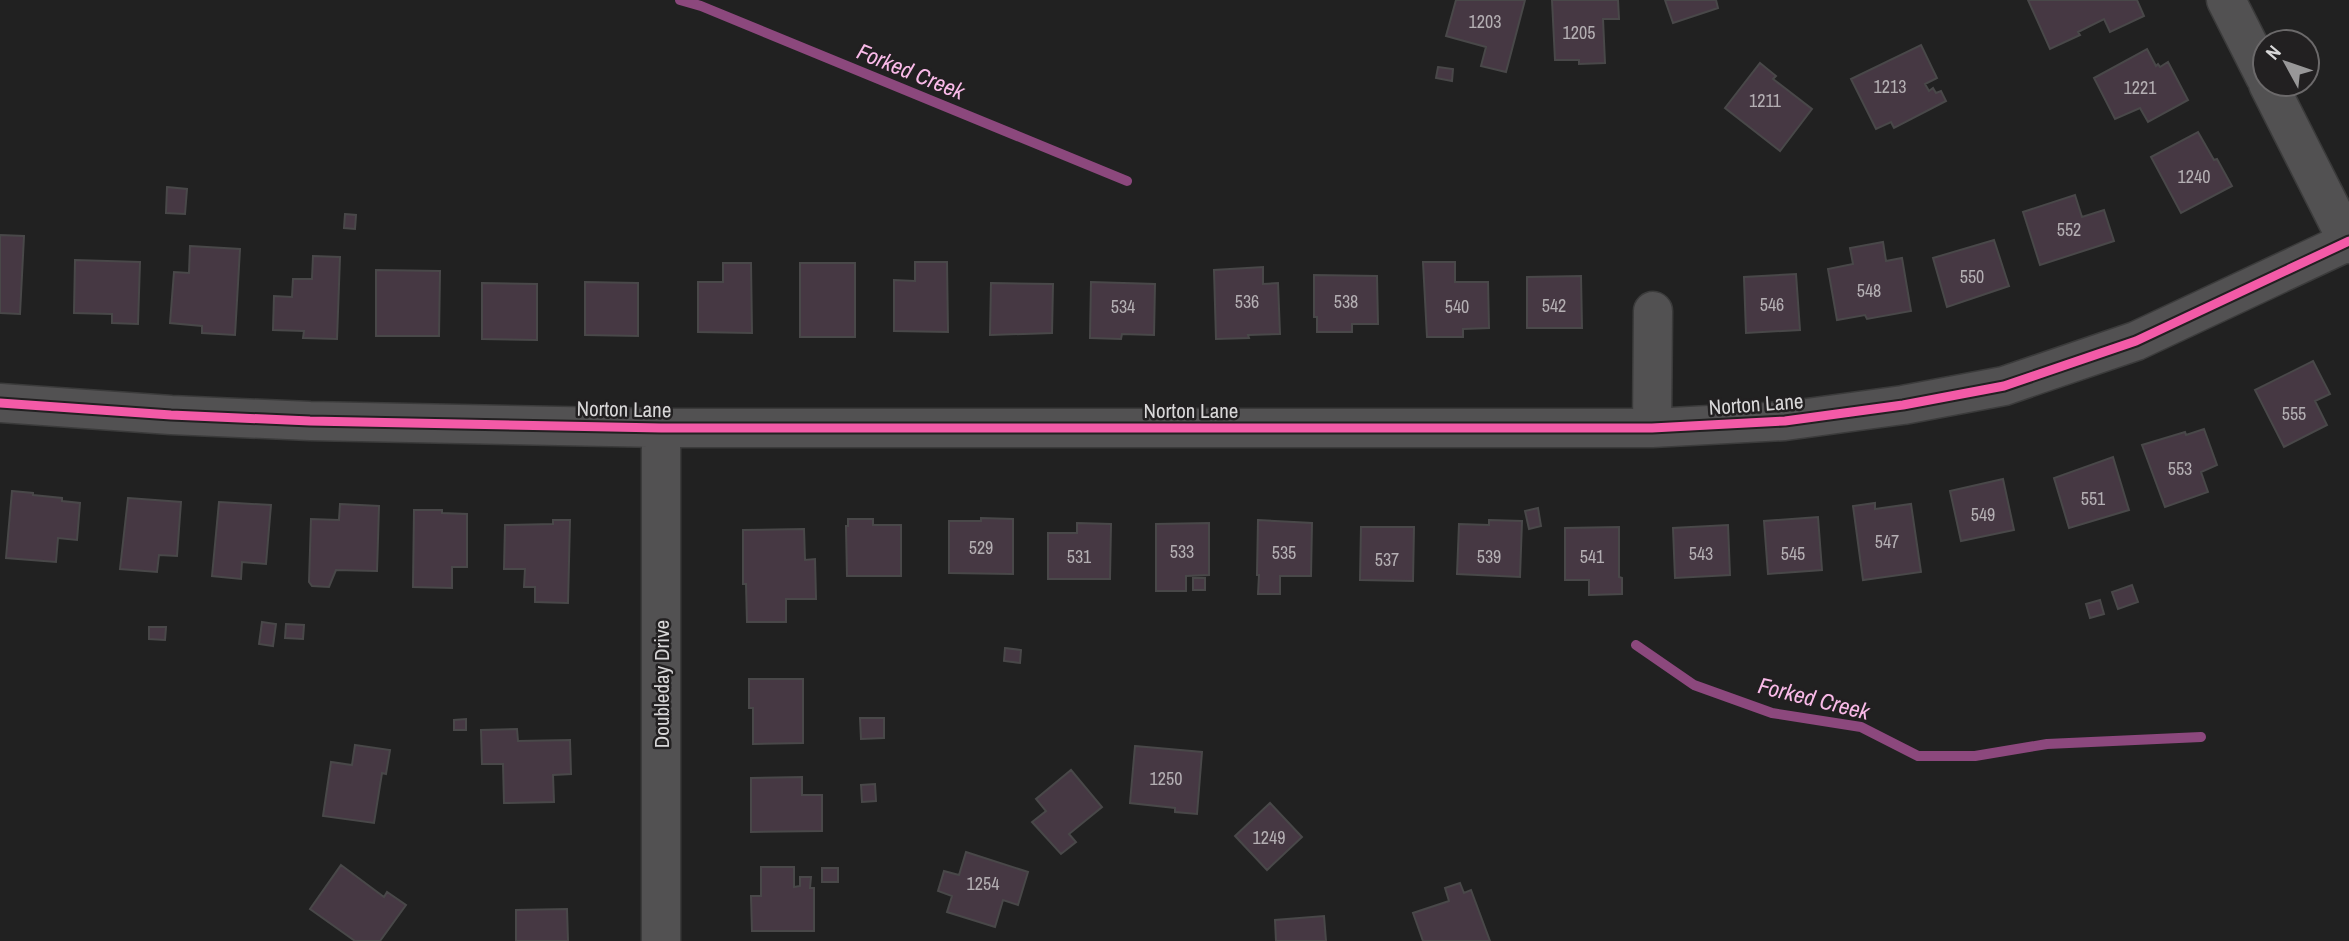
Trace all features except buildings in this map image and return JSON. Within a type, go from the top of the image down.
[{"type":"street","points":[[2226,0],[2251,49]]},
{"type":"street","points":[[2275,98],[2349,242]]},
{"type":"street","name":"Norton Lane","points":[[0,403],[310,421],[661,428],[1652,428],[1785,421],[1903,405],[2004,386],[2136,341],[2349,242]]},
{"type":"street","points":[[1652,428],[1653,311]]},
{"type":"street","name":"Doubleday Drive","points":[[661,428],[661,941]]},
{"type":"waterway","name":"Forked Creek","points":[[680,0],[701,6],[1127,181]]},
{"type":"waterway","name":"Forked Creek","points":[[1636,645],[1694,685],[1772,713],[1861,727],[1918,756],[1975,756],[2047,744],[2201,737]]},
{"type":"cycle path","points":[[0,403],[310,421],[661,428],[1652,428],[1785,421],[1903,405],[2004,386],[2136,341],[2349,241]]}]
